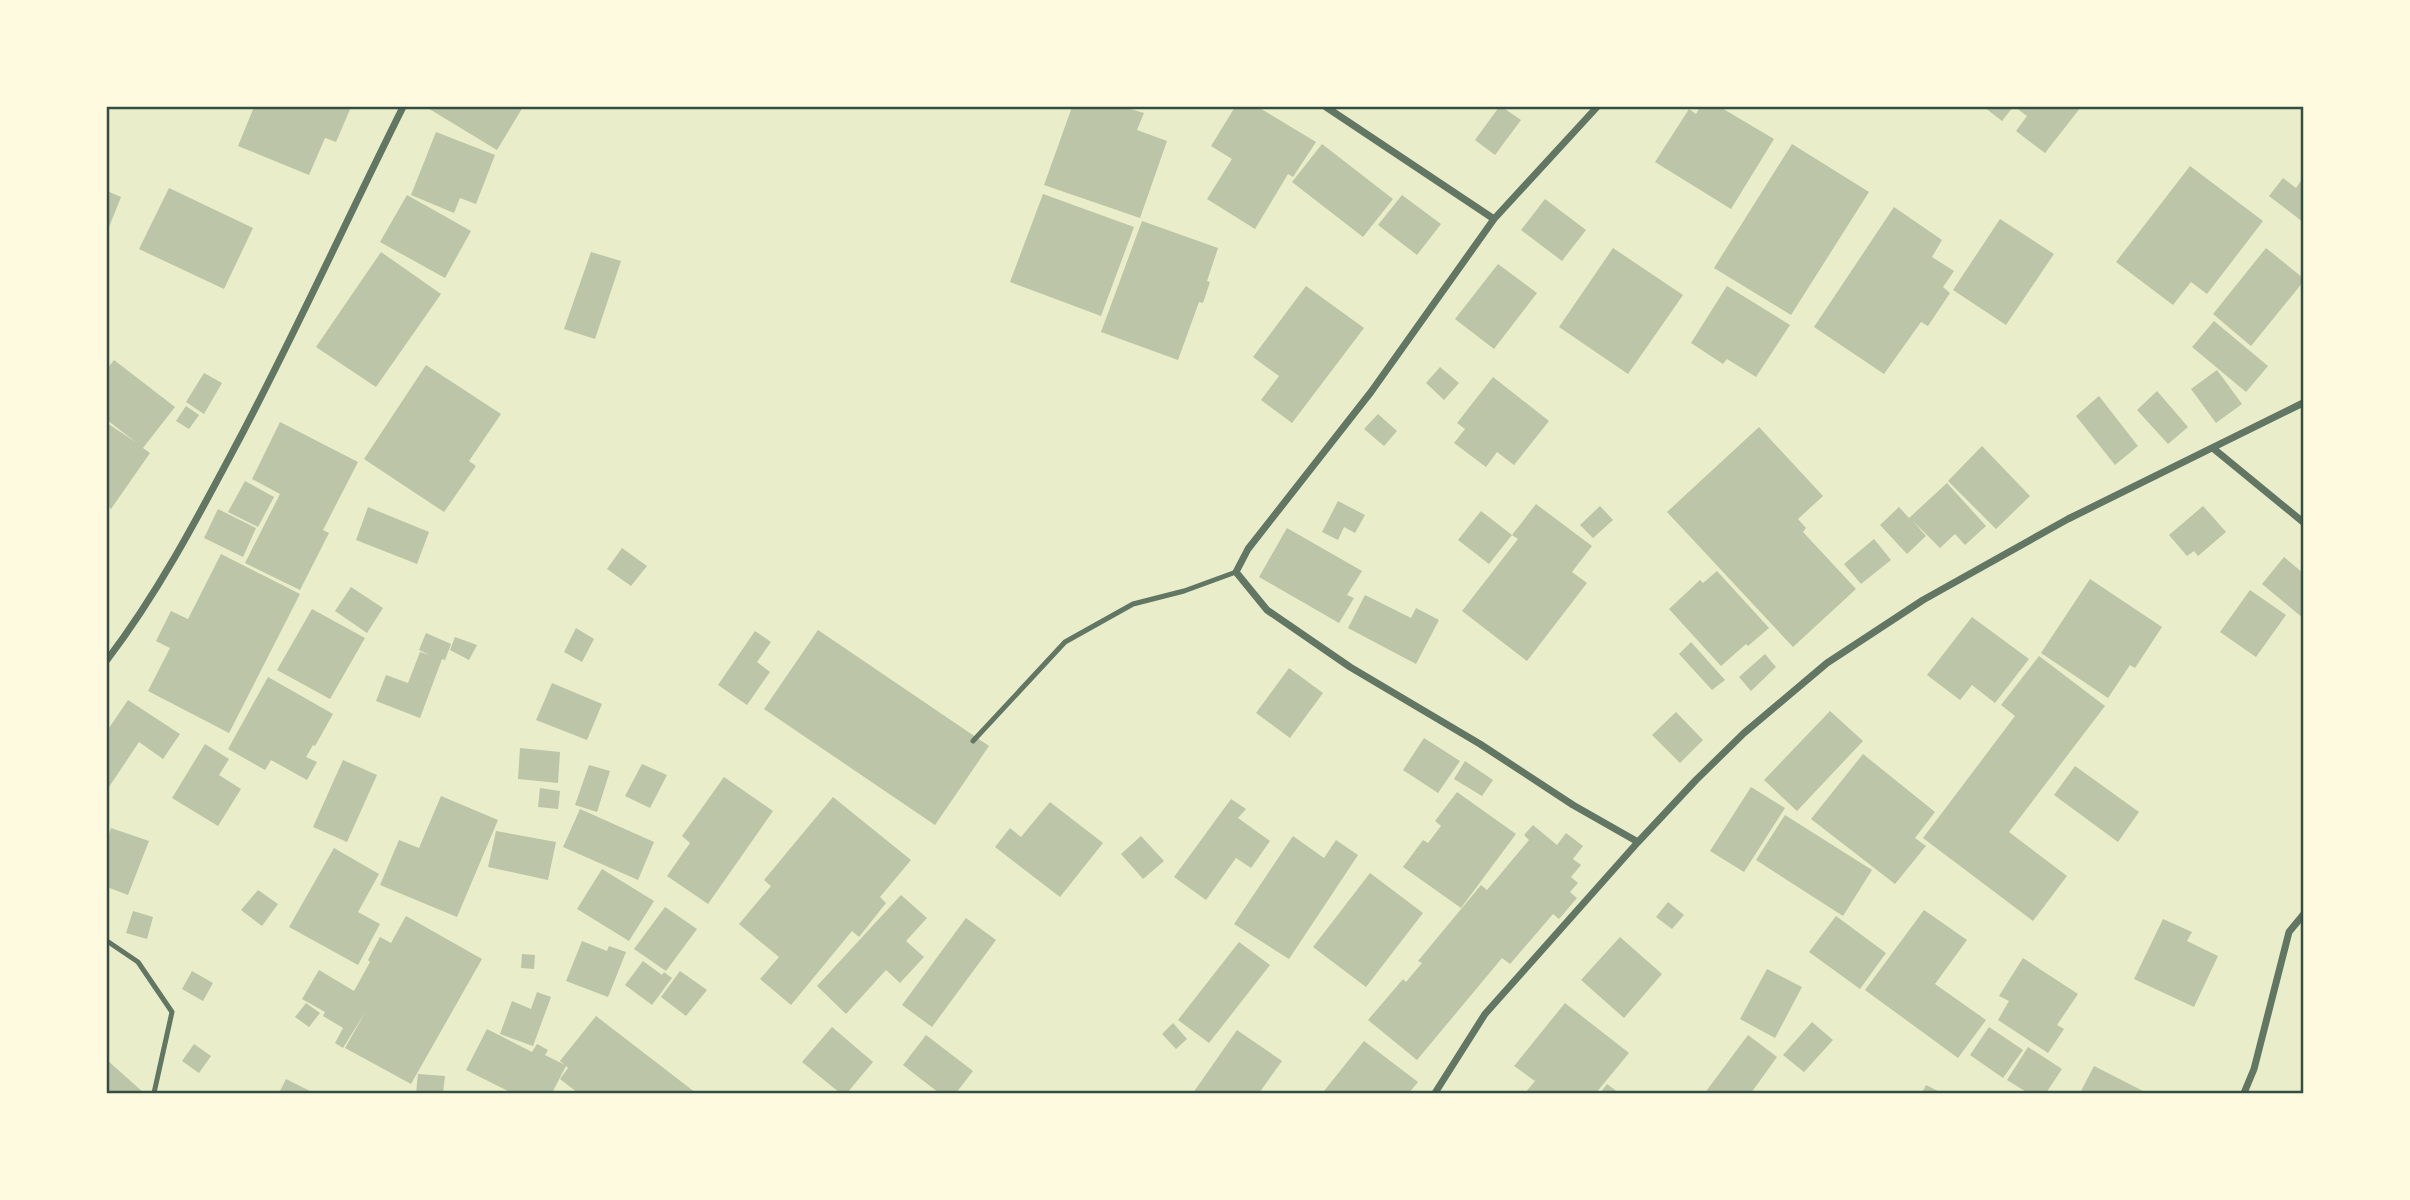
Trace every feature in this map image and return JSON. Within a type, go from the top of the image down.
[{"type":"street","points":[[107,660],[130,630],[174,561],[211,493],[277,369],[403,107]]},
{"type":"street","points":[[1326,107],[1494,219]]},
{"type":"street","points":[[1597,107],[1494,219],[1371,392],[1248,549],[1236,572],[1267,610],[1350,667],[1638,842]]},
{"type":"street","points":[[1435,1093],[1485,1014],[1638,842],[1744,733],[1827,663],[1923,600],[2007,552],[2303,403]]},
{"type":"street","points":[[2214,449],[2303,522]]},
{"type":"street","points":[[2244,1093],[2254,1069],[2290,932],[2303,915]]},
{"type":"lane","points":[[973,741],[1065,642],[1133,604],[1184,591],[1236,572]]},
{"type":"lane","points":[[107,941],[138,962],[172,1012],[154,1093]]},
{"type":"building","points":[[254,107],[351,107],[336,142],[325,138],[309,175],[238,146]]},
{"type":"building","points":[[426,107],[523,107],[497,150]]},
{"type":"building","points":[[1072,107],[1124,107],[1144,113],[1137,130],[1167,141],[1140,218],[1044,185]]},
{"type":"building","points":[[1235,107],[1258,107],[1316,142],[1293,177],[1288,174],[1255,229],[1207,199],[1232,159],[1211,146]]},
{"type":"building","points":[[1499,107],[1521,120],[1495,155],[1475,140]]},
{"type":"building","points":[[1700,107],[1720,107],[1774,139],[1731,209],[1655,162],[1689,109],[1696,114]]},
{"type":"building","points":[[1984,107],[2013,107],[2002,121]]},
{"type":"building","points":[[2015,107],[2081,107],[2045,153],[2016,131],[2027,116]]},
{"type":"building","points":[[436,132],[495,155],[476,204],[460,198],[454,213],[411,195]]},
{"type":"building","points":[[1322,144],[1393,199],[1363,237],[1292,182]]},
{"type":"building","points":[[1792,144],[1869,192],[1791,315],[1714,268]]},
{"type":"building","points":[[2190,166],[2263,221],[2207,294],[2191,282],[2173,305],[2116,262]]},
{"type":"building","points":[[2283,178],[2296,188],[2303,178],[2303,222],[2269,196]]},
{"type":"building","points":[[169,188],[253,228],[224,289],[139,249]]},
{"type":"building","points":[[107,191],[121,197],[107,232]]},
{"type":"building","points":[[1043,194],[1134,227],[1101,316],[1010,282]]},
{"type":"building","points":[[407,195],[471,231],[445,278],[380,242]]},
{"type":"building","points":[[1402,195],[1441,224],[1417,255],[1378,225]]},
{"type":"building","points":[[1545,199],[1586,230],[1562,261],[1521,230]]},
{"type":"building","points":[[1894,207],[1942,240],[1932,257],[1954,271],[1943,287],[1950,293],[1928,326],[1921,322],[1884,374],[1814,327]]},
{"type":"building","points":[[2000,219],[2054,254],[2006,325],[1953,290]]},
{"type":"building","points":[[1142,221],[1218,248],[1203,303],[1199,302],[1178,360],[1101,332]]},
{"type":"building","points":[[1613,248],[1683,295],[1628,374],[1559,327]]},
{"type":"building","points":[[2266,248],[2303,278],[2303,282],[2251,346],[2213,314]]},
{"type":"building","points":[[381,252],[441,294],[376,387],[316,347]]},
{"type":"building","points":[[591,252],[621,261],[595,339],[564,329]]},
{"type":"building","points":[[1498,264],[1537,293],[1494,349],[1455,319]]},
{"type":"building","points":[[1306,286],[1364,328],[1292,423],[1261,400],[1279,376],[1253,357]]},
{"type":"building","points":[[1727,286],[1790,325],[1756,377],[1727,359],[1723,364],[1691,343]]},
{"type":"building","points":[[2214,321],[2268,366],[2246,392],[2192,347]]},
{"type":"building","points":[[114,360],[175,407],[143,448],[150,453],[111,509],[107,505],[107,423],[137,443],[107,420],[107,369]]},
{"type":"building","points":[[426,365],[501,414],[469,461],[476,466],[444,512],[364,459]]},
{"type":"building","points":[[1440,367],[1459,383],[1444,400],[1426,383]]},
{"type":"building","points":[[2217,370],[2242,404],[2216,423],[2191,389]]},
{"type":"building","points":[[204,373],[222,383],[204,414],[186,402]]},
{"type":"building","points":[[1493,377],[1549,421],[1514,465],[1497,452],[1486,467],[1454,443],[1465,429],[1457,423]]},
{"type":"building","points":[[2157,391],[2188,427],[2168,444],[2137,410]]},
{"type":"building","points":[[2099,396],[2138,446],[2115,465],[2076,416]]},
{"type":"building","points":[[186,406],[199,415],[189,429],[176,421]]},
{"type":"building","points":[[1378,414],[1397,431],[1384,446],[1364,429]]},
{"type":"building","points":[[280,422],[358,462],[323,530],[329,533],[300,590],[245,563],[280,494],[252,479]]},
{"type":"building","points":[[1759,427],[1823,496],[1798,519],[1806,528],[1803,532],[1856,589],[1793,647],[1667,512]]},
{"type":"building","points":[[1982,446],[2030,496],[1996,529],[1948,481]]},
{"type":"building","points":[[245,481],[274,497],[258,527],[228,512]]},
{"type":"building","points":[[1947,483],[1986,526],[1965,545],[1955,534],[1940,548],[1912,520],[1926,536],[1907,554],[1880,525],[1899,507],[1909,518]]},
{"type":"building","points":[[1338,501],[1365,515],[1355,533],[1344,527],[1338,540],[1322,532]]},
{"type":"building","points":[[1536,504],[1592,546],[1572,572],[1587,583],[1527,661],[1462,611],[1518,539],[1512,535]]},
{"type":"building","points":[[1600,506],[1613,520],[1593,538],[1580,525]]},
{"type":"building","points":[[2203,506],[2226,532],[2198,556],[2194,551],[2187,556],[2169,535]]},
{"type":"building","points":[[368,507],[429,532],[417,564],[356,540]]},
{"type":"building","points":[[218,509],[256,528],[243,557],[204,538]]},
{"type":"building","points":[[1481,511],[1512,535],[1489,564],[1458,540]]},
{"type":"building","points":[[1287,528],[1362,571],[1347,595],[1354,598],[1339,623],[1259,577]]},
{"type":"building","points":[[1874,539],[1891,560],[1861,584],[1844,564]]},
{"type":"building","points":[[622,548],[647,566],[631,586],[607,569]]},
{"type":"building","points":[[221,554],[300,594],[229,733],[148,691],[170,648],[156,641],[171,611],[188,619]]},
{"type":"building","points":[[2284,557],[2303,573],[2303,618],[2262,584]]},
{"type":"building","points":[[1717,571],[1769,628],[1721,666],[1669,609],[1700,580],[1703,583]]},
{"type":"building","points":[[2090,579],[2162,627],[2135,668],[2130,665],[2108,698],[2041,653]]},
{"type":"building","points":[[351,587],[383,608],[367,633],[335,611]]},
{"type":"building","points":[[2250,590],[2286,615],[2256,657],[2220,632]]},
{"type":"building","points":[[1365,595],[1411,618],[1416,608],[1439,620],[1416,664],[1348,628]]},
{"type":"building","points":[[312,609],[365,638],[330,699],[277,670]]},
{"type":"building","points":[[1972,617],[2029,659],[1995,703],[1972,685],[1960,700],[1927,675]]},
{"type":"building","points":[[576,628],[594,639],[582,662],[564,652]]},
{"type":"building","points":[[818,630],[989,746],[935,825],[764,709]]},
{"type":"building","points":[[755,631],[771,642],[757,662],[770,672],[747,705],[718,685]]},
{"type":"building","points":[[426,633],[451,644],[445,660],[442,659],[420,718],[376,701],[386,675],[408,683],[420,652],[430,655],[419,650]]},
{"type":"building","points":[[455,637],[477,645],[469,660],[450,650]]},
{"type":"building","points":[[1691,642],[1725,680],[1712,690],[1679,654]]},
{"type":"building","points":[[1765,654],[1776,667],[1751,691],[1739,677]]},
{"type":"building","points":[[2039,656],[2105,706],[2009,832],[2067,876],[2033,921],[1923,838],[2015,716],[2001,705]]},
{"type":"building","points":[[1289,668],[1323,693],[1290,738],[1256,713]]},
{"type":"building","points":[[268,677],[333,714],[306,757],[317,762],[307,780],[271,760],[265,770],[228,749]]},
{"type":"building","points":[[552,683],[602,704],[587,740],[536,720]]},
{"type":"building","points":[[128,700],[180,734],[163,759],[139,742],[109,787],[107,731]]},
{"type":"building","points":[[1830,711],[1863,741],[1797,811],[1764,780]]},
{"type":"building","points":[[1676,712],[1703,740],[1680,763],[1652,735]]},
{"type":"building","points":[[1424,738],[1460,761],[1438,793],[1403,770]]},
{"type":"building","points":[[205,744],[229,759],[219,775],[241,789],[218,826],[172,798]]},
{"type":"building","points":[[520,748],[560,752],[558,783],[518,779]]},
{"type":"building","points":[[1863,754],[1935,812],[1915,838],[1926,846],[1895,884],[1811,819]]},
{"type":"building","points":[[343,760],[377,775],[347,842],[313,827]]},
{"type":"building","points":[[1465,761],[1493,780],[1482,796],[1454,779]]},
{"type":"building","points":[[642,764],[667,775],[650,808],[625,796]]},
{"type":"building","points":[[589,765],[610,771],[597,812],[575,805]]},
{"type":"building","points":[[2075,766],[2139,812],[2118,842],[2054,795]]},
{"type":"building","points":[[724,777],[773,811],[708,904],[667,876],[690,843],[682,836]]},
{"type":"building","points":[[1751,787],[1785,808],[1744,872],[1710,851]]},
{"type":"building","points":[[540,788],[560,791],[558,809],[538,807]]},
{"type":"building","points":[[1457,792],[1516,834],[1461,908],[1403,867],[1423,840],[1428,843],[1441,826],[1435,821]]},
{"type":"building","points":[[441,796],[498,820],[457,917],[380,885],[399,840],[419,848]]},
{"type":"building","points":[[833,797],[911,860],[880,897],[886,903],[859,937],[852,931],[791,1005],[760,979],[779,957],[739,924],[771,886],[764,880]]},
{"type":"building","points":[[1231,799],[1246,809],[1238,818],[1270,841],[1251,868],[1236,858],[1206,900],[1174,877]]},
{"type":"building","points":[[1050,802],[1103,843],[1060,897],[995,847],[1010,828],[1021,837]]},
{"type":"building","points":[[580,809],[654,842],[638,880],[563,847]]},
{"type":"building","points":[[1785,815],[1872,870],[1843,916],[1756,860]]},
{"type":"building","points":[[1533,825],[1557,845],[1566,833],[1583,846],[1573,859],[1581,865],[1571,877],[1578,883],[1570,892],[1577,898],[1559,919],[1553,914],[1510,964],[1502,958],[1417,1060],[1368,1020],[1403,979],[1406,982],[1422,963],[1418,961],[1481,885],[1487,890],[1529,840],[1524,835]]},
{"type":"building","points":[[111,828],[149,841],[128,895],[107,887],[107,840]]},
{"type":"building","points":[[496,831],[556,842],[548,880],[488,867]]},
{"type":"building","points":[[1141,836],[1164,861],[1143,879],[1121,854]]},
{"type":"building","points":[[1293,836],[1324,858],[1336,840],[1358,855],[1289,959],[1234,924]]},
{"type":"building","points":[[334,848],[379,874],[358,912],[380,924],[358,965],[289,927]]},
{"type":"building","points":[[602,869],[654,901],[629,941],[577,909]]},
{"type":"building","points":[[1370,873],[1423,913],[1366,987],[1313,947]]},
{"type":"building","points":[[258,890],[278,904],[262,926],[241,910]]},
{"type":"building","points":[[901,895],[927,918],[906,941],[924,957],[900,983],[886,970],[846,1014],[817,986]]},
{"type":"building","points":[[1668,902],[1684,915],[1672,929],[1656,917]]},
{"type":"building","points":[[665,907],[697,929],[666,971],[634,949]]},
{"type":"building","points":[[1924,910],[1967,940],[1935,984],[1986,1020],[1958,1058],[1865,990]]},
{"type":"building","points":[[133,911],[153,917],[147,939],[126,933]]},
{"type":"building","points":[[406,916],[482,959],[411,1084],[345,1048],[366,1011],[343,1048],[335,1043],[343,1028],[323,1016],[325,1012],[302,999],[319,970],[354,991],[380,937],[391,943]]},
{"type":"building","points":[[1836,916],[1886,953],[1860,989],[1809,952]]},
{"type":"building","points":[[966,918],[996,940],[932,1027],[902,1005]]},
{"type":"building","points":[[2163,919],[2192,932],[2187,941],[2218,956],[2194,1007],[2134,979]]},
{"type":"building","points":[[1620,937],[1662,974],[1624,1018],[1581,980]]},
{"type":"building","points":[[582,941],[607,951],[609,946],[626,952],[608,997],[566,981]]},
{"type":"building","points":[[1239,942],[1270,965],[1209,1043],[1178,1020]]},
{"type":"building","points":[[522,954],[535,955],[534,969],[521,968]]},
{"type":"building","points":[[2023,958],[2078,994],[2057,1025],[2064,1029],[2048,1053],[1998,1020],[2009,1001],[1999,996]]},
{"type":"building","points":[[643,961],[662,975],[664,972],[672,978],[652,1005],[625,985]]},
{"type":"building","points":[[1767,969],[1802,987],[1775,1038],[1740,1019]]},
{"type":"building","points":[[192,971],[213,983],[203,1001],[182,989]]},
{"type":"building","points":[[680,971],[707,990],[686,1016],[661,997]]},
{"type":"building","points":[[537,992],[551,997],[533,1046],[500,1034],[512,1001],[531,1009]]},
{"type":"building","points":[[306,1003],[320,1013],[309,1027],[295,1017]]},
{"type":"building","points":[[1565,1003],[1629,1053],[1596,1093],[1525,1093],[1535,1081],[1514,1066]]},
{"type":"building","points":[[596,1016],[696,1093],[578,1093],[560,1079],[568,1068],[566,1066],[552,1093],[512,1093],[466,1070],[487,1029],[532,1052],[537,1044],[548,1050],[545,1055],[565,1065],[560,1061]]},
{"type":"building","points":[[1812,1022],[1833,1040],[1804,1072],[1783,1055]]},
{"type":"building","points":[[1173,1023],[1187,1039],[1176,1049],[1162,1034]]},
{"type":"building","points":[[832,1027],[873,1062],[847,1093],[840,1093],[802,1062]]},
{"type":"building","points":[[1989,1027],[2023,1050],[2003,1078],[1970,1055]]},
{"type":"building","points":[[1237,1030],[1282,1061],[1259,1093],[1193,1093]]},
{"type":"building","points":[[926,1035],[973,1071],[956,1093],[939,1093],[903,1065]]},
{"type":"building","points":[[1748,1035],[1777,1057],[1751,1093],[1711,1093],[1707,1090]]},
{"type":"building","points":[[1364,1041],[1418,1082],[1409,1093],[1324,1091]]},
{"type":"building","points":[[194,1044],[211,1056],[199,1073],[182,1061]]},
{"type":"building","points":[[2028,1047],[2062,1069],[2046,1093],[2028,1093],[2007,1080]]},
{"type":"building","points":[[107,1060],[144,1093],[107,1093]]},
{"type":"building","points":[[2094,1066],[2147,1093],[2080,1093]]},
{"type":"building","points":[[418,1074],[445,1076],[443,1093],[416,1093]]},
{"type":"building","points":[[286,1079],[314,1093],[279,1093]]},
{"type":"building","points":[[1607,1084],[1619,1093],[1600,1093]]},
{"type":"building","points":[[1926,1085],[1942,1093],[1922,1093]]}]
